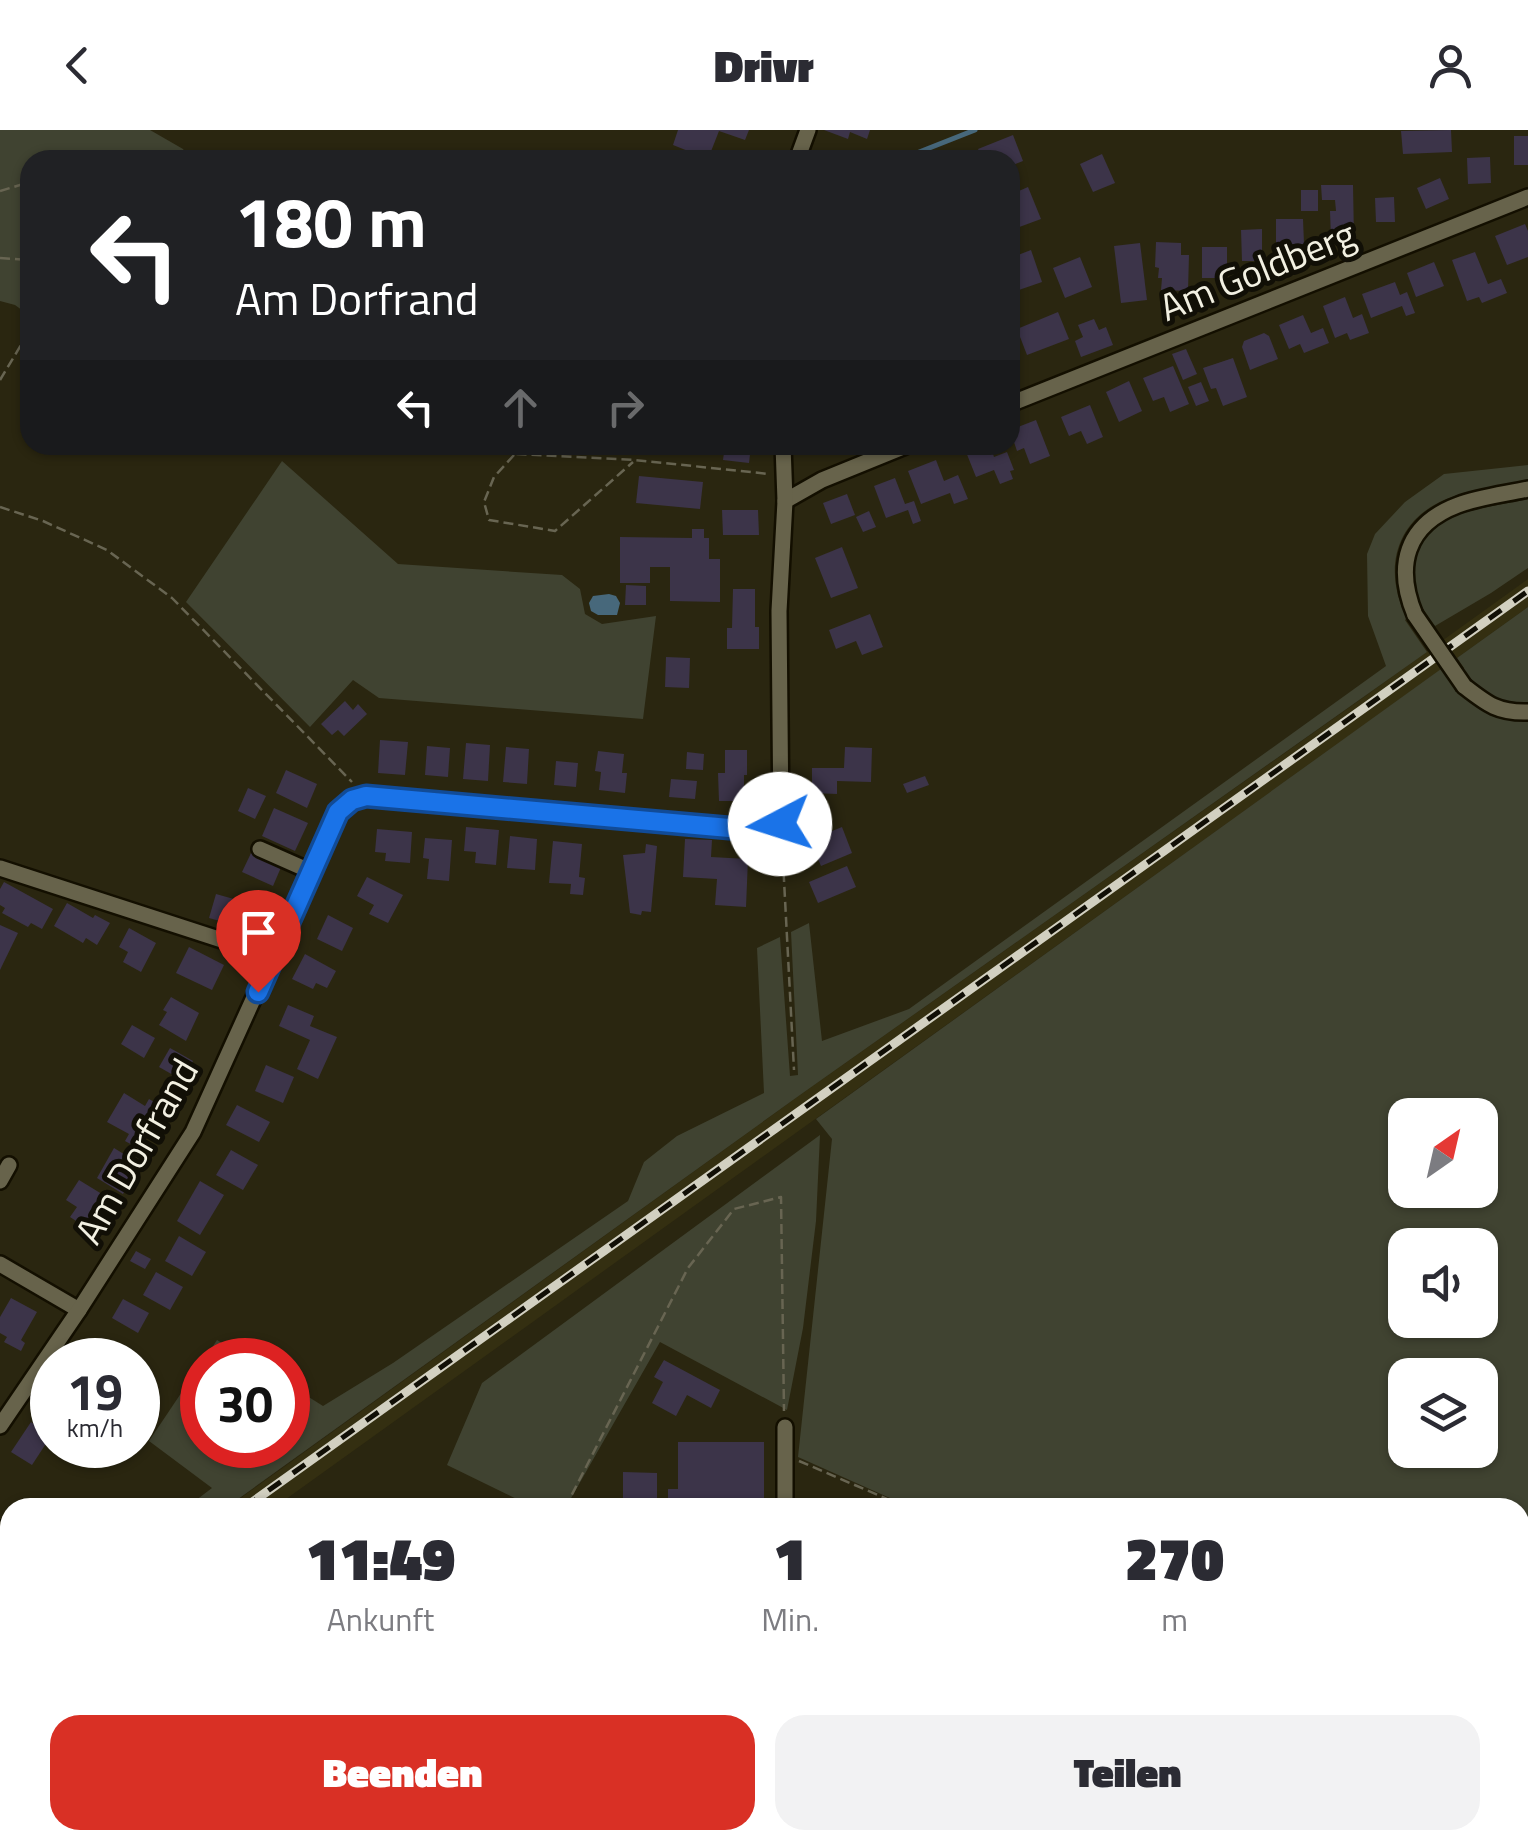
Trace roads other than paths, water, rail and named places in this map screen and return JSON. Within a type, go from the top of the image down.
[{"type":"street","name":"Am Goldberg","points":[[1020,400],[1528,197]]},
{"type":"street","points":[[783,455],[785,502],[822,480],[883,455]]},
{"type":"street","points":[[1528,490],[1459,504],[1433,518],[1408,550],[1404,571],[1406,595],[1415,616],[1464,686],[1485,703],[1508,712],[1528,712]]},
{"type":"street","name":"Am Dorfrand","points":[[3,1415],[79,1310],[194,1132],[338,812],[352,800],[366,796],[752,830],[780,824],[779,612],[785,502]]},
{"type":"street","points":[[260,850],[312,872]]},
{"type":"street","points":[[0,868],[274,957]]},
{"type":"street","points":[[0,1181],[9,1165]]},
{"type":"street","points":[[0,1264],[79,1310]]},
{"type":"street","points":[[785,1427],[786,1498]]},
{"type":"water","points":[[609,594],[620,603],[617,615],[591,611],[589,603],[593,596]]},
{"type":"waterway","points":[[924,150],[975,130]]},
{"type":"railway","points":[[258,1498],[1528,591]]}]
